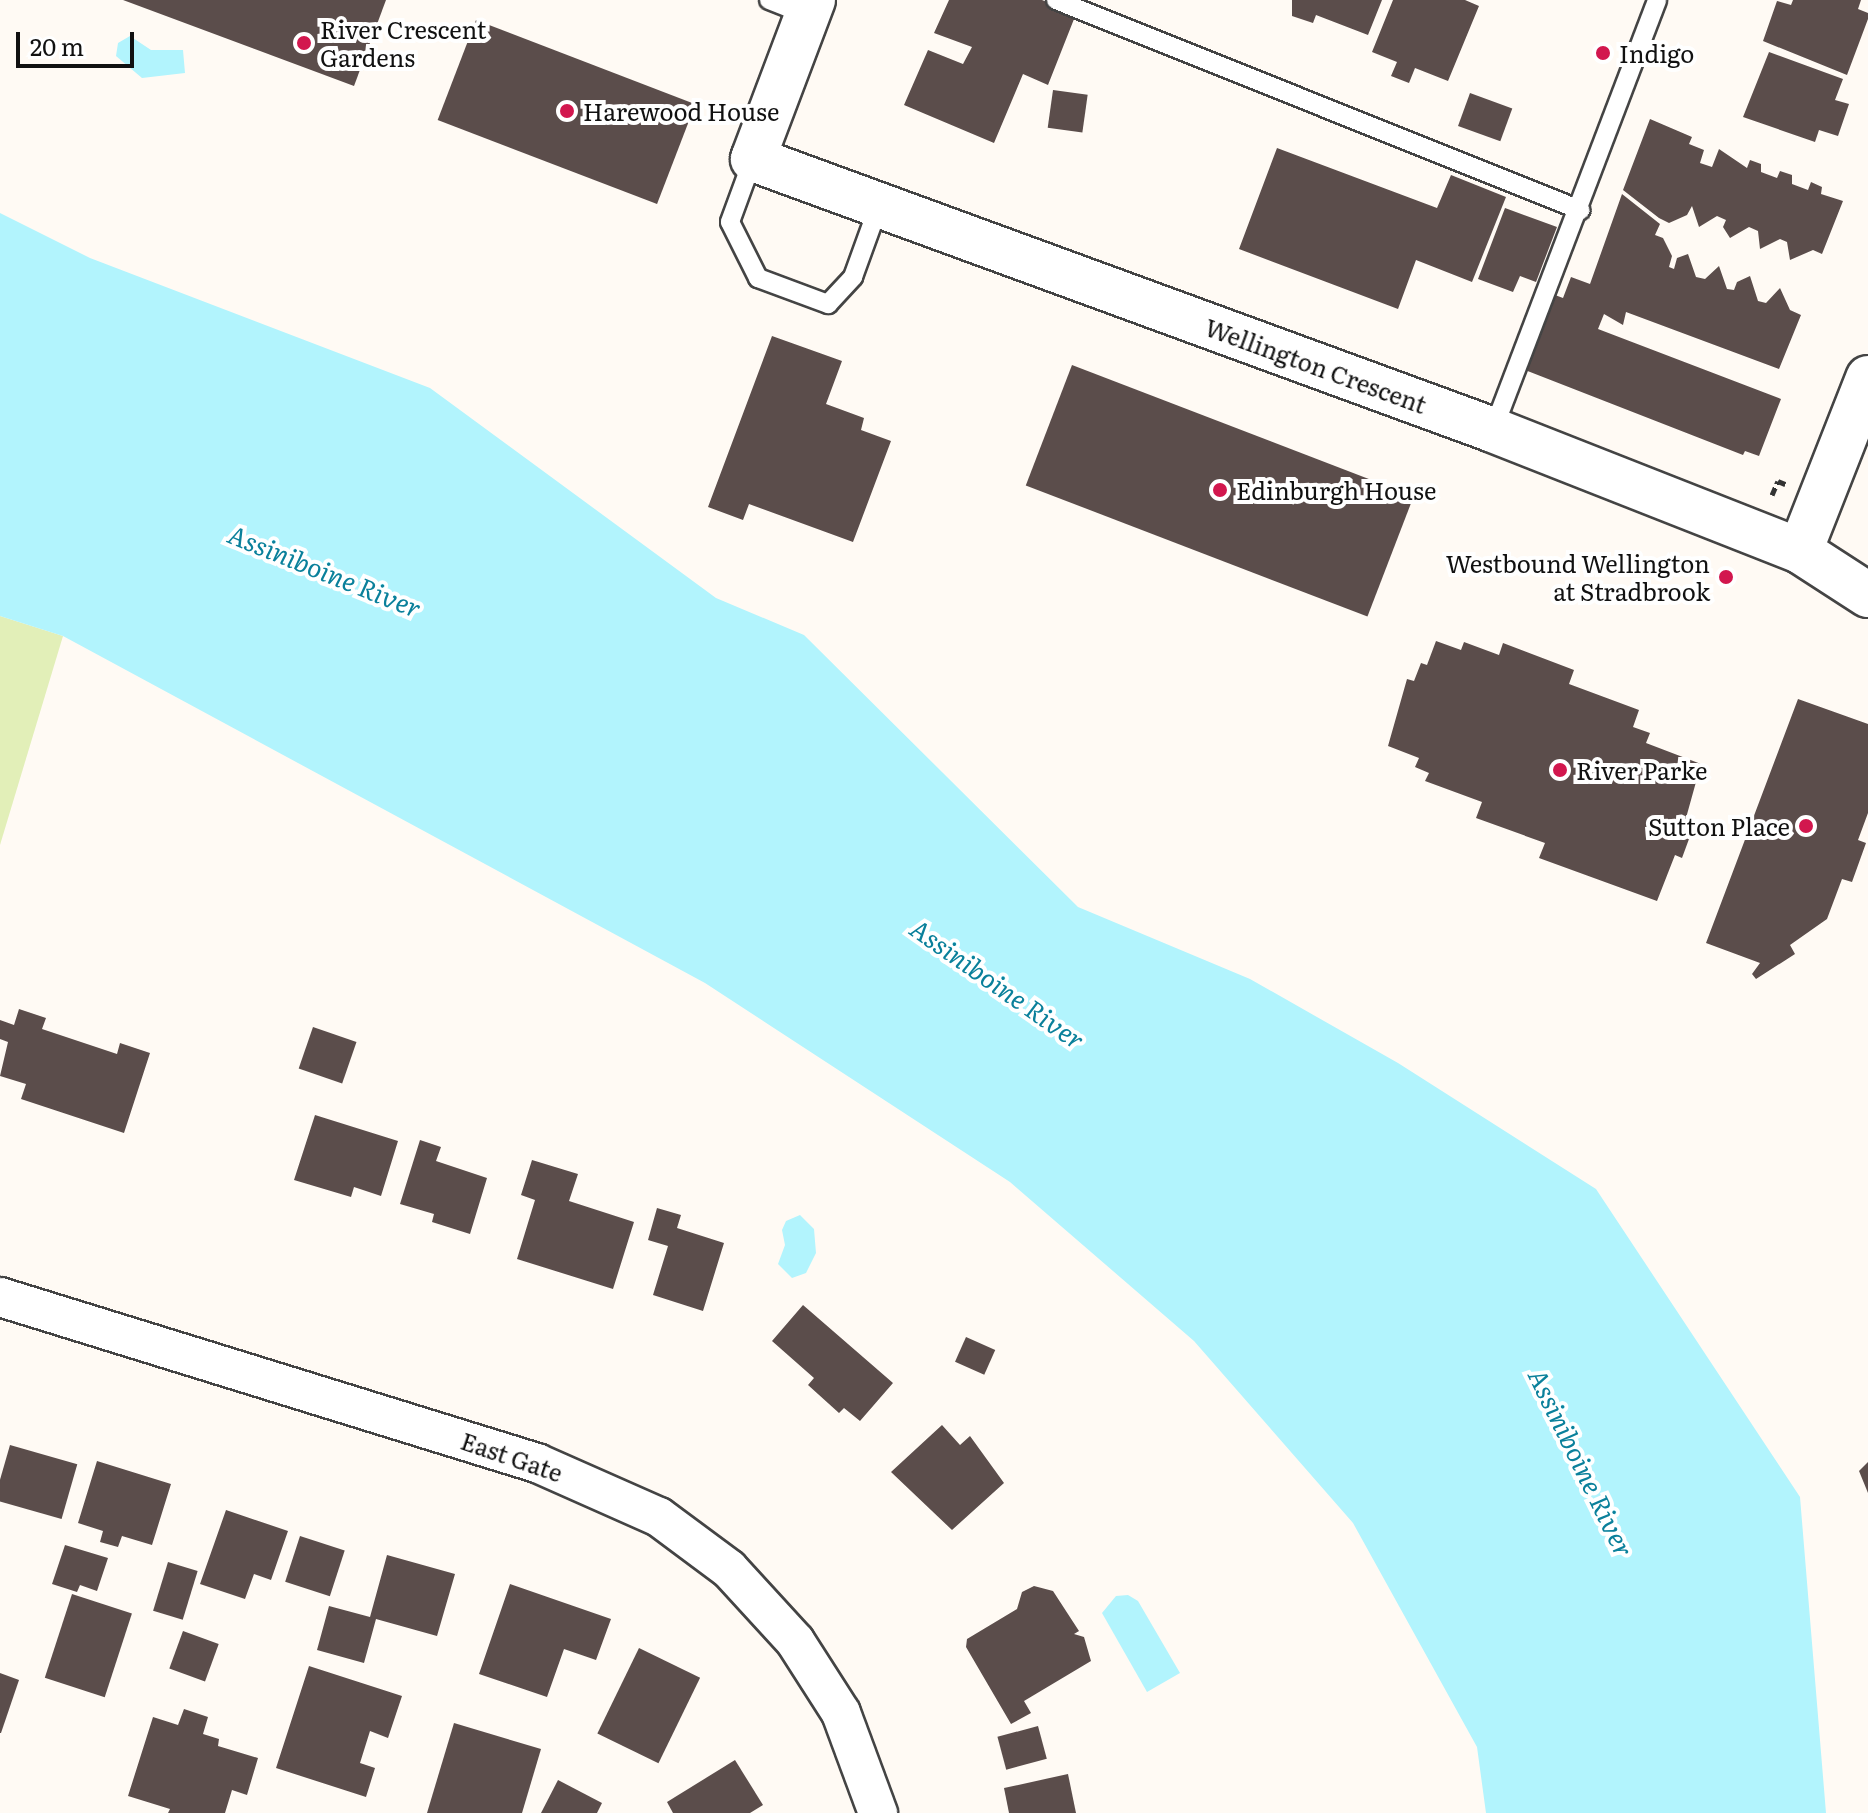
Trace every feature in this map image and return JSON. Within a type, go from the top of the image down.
[{"type":"street","points":[[753,159],[796,5]]},
{"type":"street","name":"Wellington Crescent","points":[[753,159],[1493,430],[1800,551],[1868,595]]},
{"type":"street","points":[[1800,551],[1868,378]]},
{"type":"street","name":"East Gate","points":[[0,1297],[537,1463],[659,1517],[729,1569],[795,1641],[841,1713],[878,1813]]},
{"type":"lane","points":[[1056,0],[1580,210]]},
{"type":"lane","points":[[1493,430],[1580,210],[1657,0]]},
{"type":"lane","points":[[753,159],[730,222],[758,278],[828,304],[853,277],[879,205]]},
{"type":"green space","points":[[0,616],[63,636],[0,845]]},
{"type":"water","points":[[130,36],[151,50],[183,50],[185,73],[142,78],[116,56],[118,43]]},
{"type":"water","name":"Assiniboine River","points":[[0,213],[90,258],[430,388],[716,598],[804,635],[1078,907],[1250,979],[1398,1063],[1596,1189],[1800,1497],[1826,1813],[1486,1813],[1477,1747],[1353,1523],[1194,1341],[1010,1182],[705,983],[63,636],[0,616]]},
{"type":"water","points":[[800,1215],[814,1229],[816,1253],[806,1273],[792,1278],[778,1264],[785,1245],[782,1230],[786,1221]]},
{"type":"water","points":[[1128,1595],[1138,1601],[1180,1673],[1147,1692],[1102,1613],[1116,1596]]},
{"type":"building","name":"River Crescent Gardens","points":[[123,0],[386,0],[354,86]]},
{"type":"building","points":[[949,0],[1042,0],[1076,14],[1048,85],[1023,74],[994,143],[904,105],[928,50],[963,64],[972,47],[934,33]]},
{"type":"building","points":[[1292,0],[1382,0],[1368,35],[1316,15],[1313,23],[1292,16]]},
{"type":"building","points":[[1393,0],[1465,0],[1479,6],[1448,81],[1415,68],[1409,83],[1391,76],[1397,62],[1372,52]]},
{"type":"building","points":[[1793,0],[1861,0],[1858,9],[1868,13],[1868,19],[1847,75],[1763,41],[1777,1],[1791,5]]},
{"type":"building","name":"Harewood House","points":[[476,20],[695,104],[657,204],[438,120]]},
{"type":"building","points":[[1769,52],[1843,79],[1835,100],[1849,104],[1838,136],[1819,130],[1815,142],[1743,117]]},
{"type":"building","points":[[1053,90],[1088,95],[1082,133],[1048,128]]},
{"type":"building","points":[[1470,93],[1512,108],[1500,141],[1458,126]]},
{"type":"building","points":[[1650,119],[1692,137],[1689,144],[1704,150],[1700,163],[1712,167],[1719,149],[1747,168],[1750,160],[1761,164],[1761,172],[1777,178],[1780,171],[1792,175],[1792,184],[1808,190],[1811,182],[1822,187],[1821,194],[1843,201],[1822,254],[1813,250],[1790,260],[1787,242],[1780,239],[1760,249],[1758,231],[1749,227],[1730,238],[1723,227],[1726,220],[1717,216],[1699,227],[1692,206],[1687,215],[1669,223],[1623,190]]},
{"type":"building","points":[[1277,148],[1437,208],[1451,175],[1506,197],[1472,282],[1416,260],[1398,309],[1239,249]]},
{"type":"building","points":[[1622,194],[1660,224],[1655,235],[1663,238],[1672,256],[1669,267],[1674,269],[1677,258],[1688,254],[1696,277],[1705,279],[1719,266],[1727,289],[1734,290],[1737,282],[1750,276],[1758,301],[1766,303],[1780,288],[1790,310],[1801,315],[1779,369],[1626,312],[1623,325],[1604,314],[1598,329],[1781,399],[1759,456],[1745,451],[1743,455],[1525,370],[1555,295],[1563,298],[1571,277],[1590,284]]},
{"type":"building","points":[[1505,208],[1557,227],[1536,282],[1520,276],[1513,292],[1478,279]]},
{"type":"building","points":[[772,336],[842,361],[826,404],[864,418],[861,430],[891,441],[853,542],[749,504],[743,520],[708,507]]},
{"type":"building","name":"Edinburgh House","points":[[1072,365],[1414,496],[1367,617],[1026,485]]},
{"type":"building","name":"River Parke","points":[[1436,641],[1461,650],[1464,642],[1499,655],[1503,643],[1574,670],[1569,684],[1639,710],[1633,727],[1650,733],[1646,743],[1701,764],[1681,836],[1689,839],[1682,858],[1675,855],[1657,901],[1539,858],[1545,843],[1476,818],[1482,802],[1425,781],[1429,773],[1415,767],[1419,758],[1388,746],[1407,679],[1414,681],[1421,663],[1427,665]]},
{"type":"building","name":"Sutton Place","points":[[1798,699],[1868,724],[1868,813],[1858,840],[1866,843],[1852,882],[1842,879],[1827,919],[1790,945],[1795,954],[1756,979],[1752,974],[1760,963],[1706,943]]},
{"type":"building","points":[[19,1009],[46,1018],[42,1029],[117,1054],[120,1043],[150,1053],[124,1133],[21,1099],[26,1084],[0,1076],[8,1042],[0,1039],[0,1020],[14,1025]]},
{"type":"building","points":[[313,1027],[356,1042],[342,1084],[299,1069]]},
{"type":"building","points":[[315,1115],[398,1141],[381,1196],[354,1187],[351,1197],[294,1180]]},
{"type":"building","points":[[420,1140],[441,1147],[436,1161],[487,1178],[470,1234],[432,1222],[434,1214],[400,1204]]},
{"type":"building","points":[[532,1160],[578,1174],[569,1201],[634,1222],[613,1289],[517,1259],[535,1200],[521,1195]]},
{"type":"building","points":[[657,1208],[681,1215],[677,1228],[724,1243],[703,1311],[653,1295],[668,1246],[648,1240]]},
{"type":"building","points":[[803,1305],[893,1383],[860,1421],[844,1408],[839,1413],[808,1385],[814,1378],[772,1341]]},
{"type":"building","points":[[966,1337],[995,1350],[984,1375],[955,1362]]},
{"type":"building","points":[[942,1425],[960,1445],[970,1436],[1004,1483],[952,1530],[891,1472]]},
{"type":"building","points":[[10,1445],[77,1464],[62,1519],[0,1501],[0,1480]]},
{"type":"building","points":[[97,1461],[171,1484],[152,1545],[122,1536],[118,1547],[100,1542],[103,1531],[78,1523]]},
{"type":"building","points":[[1868,1462],[1868,1493],[1859,1471]]},
{"type":"building","points":[[226,1510],[288,1531],[271,1580],[254,1574],[245,1599],[200,1584]]},
{"type":"building","points":[[300,1536],[345,1551],[330,1596],[285,1582]]},
{"type":"building","points":[[65,1545],[108,1558],[97,1591],[80,1585],[77,1592],[52,1584]]},
{"type":"building","points":[[387,1555],[455,1574],[437,1636],[376,1619],[364,1663],[317,1650],[329,1606],[370,1617]]},
{"type":"building","points":[[168,1562],[198,1571],[183,1620],[153,1611]]},
{"type":"building","points":[[510,1584],[611,1619],[596,1660],[564,1649],[547,1697],[479,1674]]},
{"type":"building","points":[[1034,1586],[1053,1591],[1079,1631],[1074,1634],[1084,1637],[1091,1661],[1024,1701],[1031,1713],[1011,1724],[966,1647],[967,1639],[1017,1609],[1022,1592]]},
{"type":"building","points":[[72,1594],[132,1613],[105,1697],[45,1678]]},
{"type":"building","points":[[183,1631],[219,1644],[205,1682],[169,1669]]},
{"type":"building","points":[[639,1648],[700,1678],[658,1763],[597,1733]]},
{"type":"building","points":[[309,1666],[402,1696],[388,1738],[370,1731],[360,1763],[375,1768],[366,1797],[276,1768]]},
{"type":"building","points":[[0,1673],[19,1680],[1,1733],[0,1733]]},
{"type":"building","points":[[184,1709],[208,1717],[203,1734],[219,1739],[218,1746],[258,1758],[247,1795],[232,1790],[225,1813],[168,1813],[170,1809],[128,1796],[153,1717],[178,1725]]},
{"type":"building","points":[[454,1723],[541,1749],[522,1813],[427,1813]]},
{"type":"building","points":[[1038,1726],[1047,1759],[1006,1770],[997,1737]]},
{"type":"building","points":[[735,1760],[763,1805],[750,1813],[673,1813],[667,1802]]},
{"type":"building","points":[[1068,1774],[1076,1813],[1009,1813],[1004,1788]]},
{"type":"building","points":[[558,1780],[602,1803],[597,1813],[541,1813]]},
{"type":"place","name":"River Crescent Gardens","points":[[304,43]]},
{"type":"place","name":"Indigo","points":[[1603,53]]},
{"type":"place","name":"Harewood House","points":[[567,111]]},
{"type":"place","name":"Edinburgh House","points":[[1220,490]]},
{"type":"place","name":"Westbound Wellington at Stradbrook","points":[[1726,577]]},
{"type":"place","name":"River Parke","points":[[1560,770]]},
{"type":"place","name":"Sutton Place","points":[[1806,826]]}]
